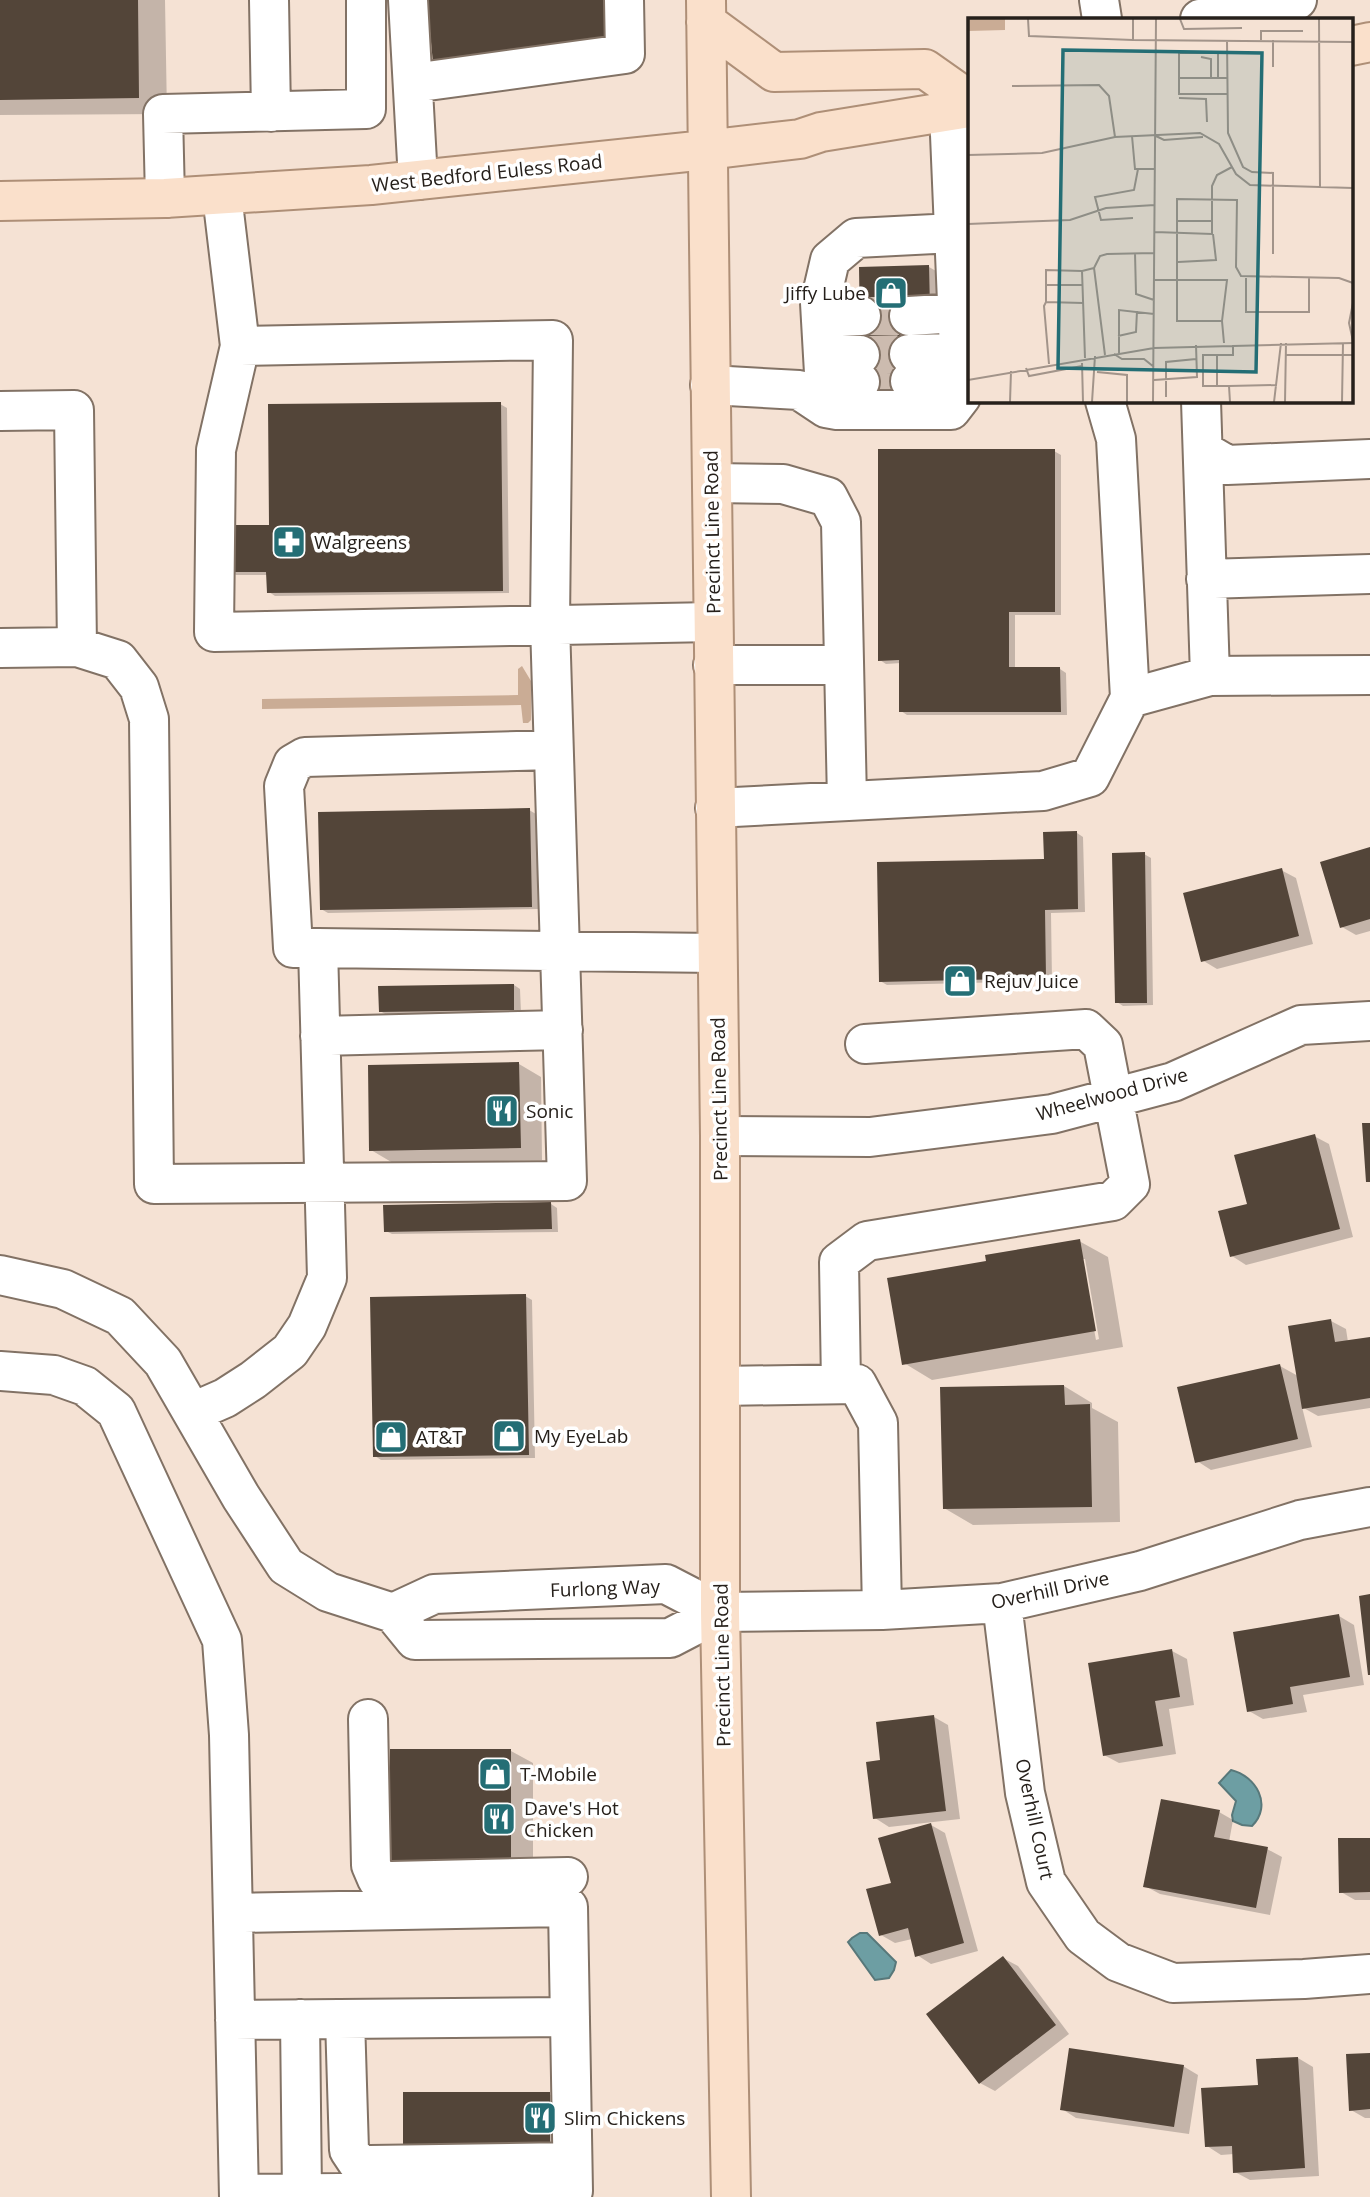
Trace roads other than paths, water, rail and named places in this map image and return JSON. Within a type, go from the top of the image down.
[{"type":"main road","points":[[706,11],[774,72],[925,69],[963,106]]},
{"type":"main road","name":"Precinct Line Road","points":[[706,11],[720,1136],[720,1612],[731,2197]]},
{"type":"main road","points":[[1352,46],[1370,42]]},
{"type":"main road","name":"West Bedford Euless Road","points":[[0,201],[165,198],[418,180],[800,139],[821,132],[963,106]]},
{"type":"street","points":[[269,0],[271,112]]},
{"type":"street","points":[[165,198],[163,114],[366,109],[366,0]]},
{"type":"street","points":[[408,0],[418,180]]},
{"type":"street","points":[[413,83],[625,54],[624,0]]},
{"type":"street","points":[[1099,0],[1102,18]]},
{"type":"street","points":[[1196,0],[1200,18]]},
{"type":"street","points":[[1205,18],[1297,0]]},
{"type":"street","points":[[954,233],[856,239],[830,260],[820,303],[840,355],[837,410],[951,410],[961,397],[954,233],[963,106]]},
{"type":"street","points":[[222,195],[240,346],[216,450],[214,632],[713,622]]},
{"type":"street","points":[[0,648],[77,647],[118,660],[139,687],[149,719],[154,1184],[567,1181],[553,750],[553,340],[240,346]]},
{"type":"street","points":[[959,345],[909,347],[959,345]]},
{"type":"street","points":[[709,385],[799,390],[840,355]]},
{"type":"street","points":[[715,808],[1042,791],[1090,777],[1130,698],[1116,439],[1105,402]]},
{"type":"street","points":[[1201,402],[1210,676]]},
{"type":"street","points":[[0,411],[74,410],[77,647]]},
{"type":"street","points":[[1203,451],[1227,465],[1370,459]]},
{"type":"street","points":[[712,483],[783,484],[828,496],[841,522],[847,802]]},
{"type":"street","points":[[1206,579],[1370,574]]},
{"type":"street","points":[[713,665],[844,665]]},
{"type":"street","points":[[1130,698],[1210,676],[1370,675]]},
{"type":"street","points":[[553,750],[304,757],[293,764],[284,786],[293,948],[718,953]]},
{"type":"street","points":[[192,1412],[225,1398],[290,1351],[307,1326],[327,1278],[318,948]]},
{"type":"street","name":"Wheelwood Drive","points":[[720,1136],[870,1137],[1052,1114],[1174,1082],[1301,1025],[1370,1021]]},
{"type":"street","points":[[841,1384],[839,1262],[867,1241],[1113,1200],[1130,1184],[1103,1045],[1086,1029],[865,1044]]},
{"type":"street","points":[[320,1036],[563,1030]]},
{"type":"street","points":[[0,1275],[62,1289],[120,1316],[163,1362],[241,1497],[286,1566],[328,1592],[393,1613],[415,1640],[670,1638],[720,1612]]},
{"type":"street","points":[[0,1371],[54,1375],[85,1386],[116,1411],[222,1640],[229,1735],[239,2195],[573,2191],[568,1907],[233,1913]]},
{"type":"street","points":[[720,1386],[857,1384],[878,1423],[882,1610]]},
{"type":"street","name":"Overhill Drive","points":[[720,1612],[882,1610],[1002,1603],[1140,1571],[1300,1520],[1370,1507]]},
{"type":"street","name":"Furlong Way","points":[[393,1613],[434,1594],[666,1584],[720,1612]]},
{"type":"street","name":"Overhill Court","points":[[1002,1603],[1025,1793],[1046,1882],[1083,1936],[1118,1962],[1173,1983],[1370,1974]]},
{"type":"street","points":[[368,1719],[371,1865],[377,1879],[392,1881],[568,1877]]},
{"type":"street","points":[[235,2020],[570,2017]]},
{"type":"street","points":[[300,2019],[302,2193]]},
{"type":"street","points":[[345,2019],[349,2150],[357,2162],[370,2165],[572,2162]]},
{"type":"water","points":[[1231,1770],[1248,1778],[1259,1792],[1261,1809],[1252,1826],[1233,1821],[1236,1801],[1219,1783]]},
{"type":"water","points":[[860,1933],[867,1933],[896,1962],[889,1978],[875,1980],[848,1942]]},
{"type":"tunnel","points":[[861,316],[909,316]]},
{"type":"tunnel","points":[[860,355],[909,354]]},
{"type":"tunnel","points":[[860,382],[910,381]]},
{"type":"place","name":"Jiffy Lube","points":[[891,293]]},
{"type":"place","name":"Walgreens","points":[[289,542]]},
{"type":"place","name":"Rejuv Juice","points":[[960,981]]},
{"type":"place","name":"Sonic","points":[[502,1111]]},
{"type":"place","name":"My EyeLab","points":[[509,1436]]},
{"type":"place","name":"AT&T","points":[[391,1437]]},
{"type":"place","name":"T-Mobile","points":[[495,1774]]},
{"type":"place","name":"Dave's Hot Chicken","points":[[499,1819]]},
{"type":"place","name":"Slim Chickens","points":[[540,2118]]}]
